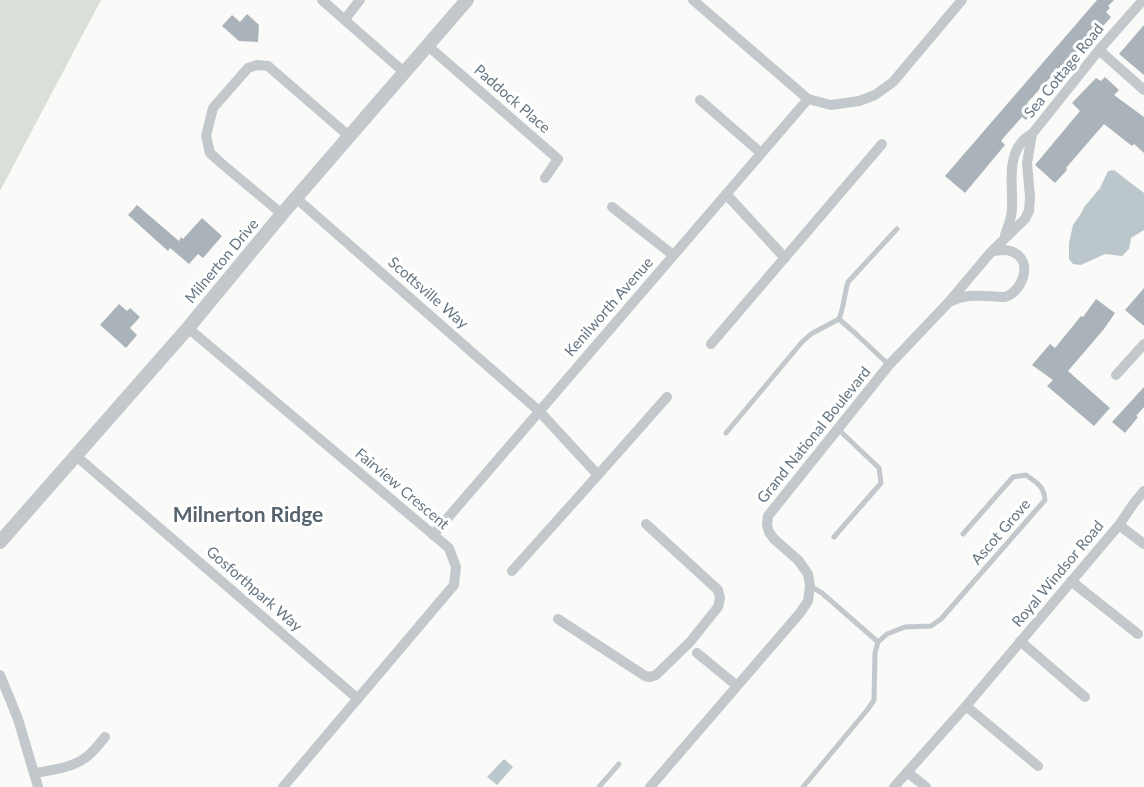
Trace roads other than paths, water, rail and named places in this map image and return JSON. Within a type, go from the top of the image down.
[{"type":"street","points":[[322,0],[405,73]]},
{"type":"street","points":[[345,19],[360,0]]},
{"type":"street","name":"Milnerton Drive","points":[[0,542],[188,328],[282,214],[467,0]]},
{"type":"street","points":[[693,0],[808,99],[831,105],[859,101],[893,82],[962,0]]},
{"type":"street","name":"Sea Cottage Road","points":[[1004,238],[1011,219],[1011,184],[1015,153],[1021,143],[1032,134],[1143,0]]},
{"type":"street","name":"Paddock Place","points":[[428,46],[558,159],[545,178]]},
{"type":"street","points":[[1100,50],[1144,90]]},
{"type":"street","points":[[282,214],[210,153],[206,136],[213,108],[248,68],[257,65],[268,66],[350,137]]},
{"type":"street","name":"Kenilworth Avenue","points":[[433,535],[808,99]]},
{"type":"street","points":[[700,100],[761,153]]},
{"type":"street","name":"Sea Cottage Road","points":[[991,252],[1025,219],[1029,211],[1027,163],[1032,134]]},
{"type":"street","points":[[711,344],[882,144]]},
{"type":"street","points":[[726,194],[785,258]]},
{"type":"street","name":"Scottsville Way","points":[[296,198],[539,411],[597,475]]},
{"type":"street","points":[[612,207],[673,255]]},
{"type":"street","points":[[948,303],[967,295],[1005,297],[1017,290],[1024,272],[1021,258],[1007,250],[991,252]]},
{"type":"street","name":"Grand National Boulevard","points":[[810,586],[808,574],[798,560],[769,532],[768,516],[889,365],[948,303],[991,252]]},
{"type":"street","name":"Fairview Crescent","points":[[188,328],[449,548],[456,567],[454,585],[283,787]]},
{"type":"street","points":[[1116,375],[1144,344]]},
{"type":"street","points":[[512,571],[667,397]]},
{"type":"street","name":"Gosforthpark Way","points":[[75,456],[358,699]]},
{"type":"street","name":"Royal Windsor Road","points":[[894,787],[966,706],[1119,525],[1144,491]]},
{"type":"street","points":[[558,619],[645,676],[650,677],[656,675],[690,642],[718,607],[720,598],[718,590],[646,524]]},
{"type":"street","name":"Royal Windsor Road","points":[[1119,525],[1144,544]]},
{"type":"street","points":[[1071,581],[1138,634]]},
{"type":"street","points":[[650,787],[800,613],[808,601],[810,586]]},
{"type":"street","name":"Royal Windsor Road","points":[[1020,641],[1085,697]]},
{"type":"street","points":[[697,653],[736,686]]},
{"type":"street","points":[[0,675],[18,719],[38,787]]},
{"type":"street","points":[[966,706],[1038,766]]},
{"type":"street","points":[[35,773],[76,763],[86,757],[105,737]]},
{"type":"street","points":[[907,772],[926,787]]},
{"type":"lane","points":[[726,434],[802,342],[811,334],[839,320],[848,282],[897,229]]},
{"type":"lane","points":[[839,320],[889,365]]},
{"type":"lane","points":[[834,537],[881,483],[879,468],[838,429]]},
{"type":"lane","name":"Ascot Grove","points":[[878,642],[887,634],[905,627],[931,626],[941,619],[1045,500],[1041,487],[1026,475],[1013,477],[963,534]]},
{"type":"lane","points":[[803,787],[874,700],[875,653],[878,642],[822,593],[810,586]]},
{"type":"lane","points":[[690,642],[697,653]]},
{"type":"lane","points":[[599,787],[619,764]]},
{"type":"district","name":"Milnerton Ridge","points":[[248,515]]}]
